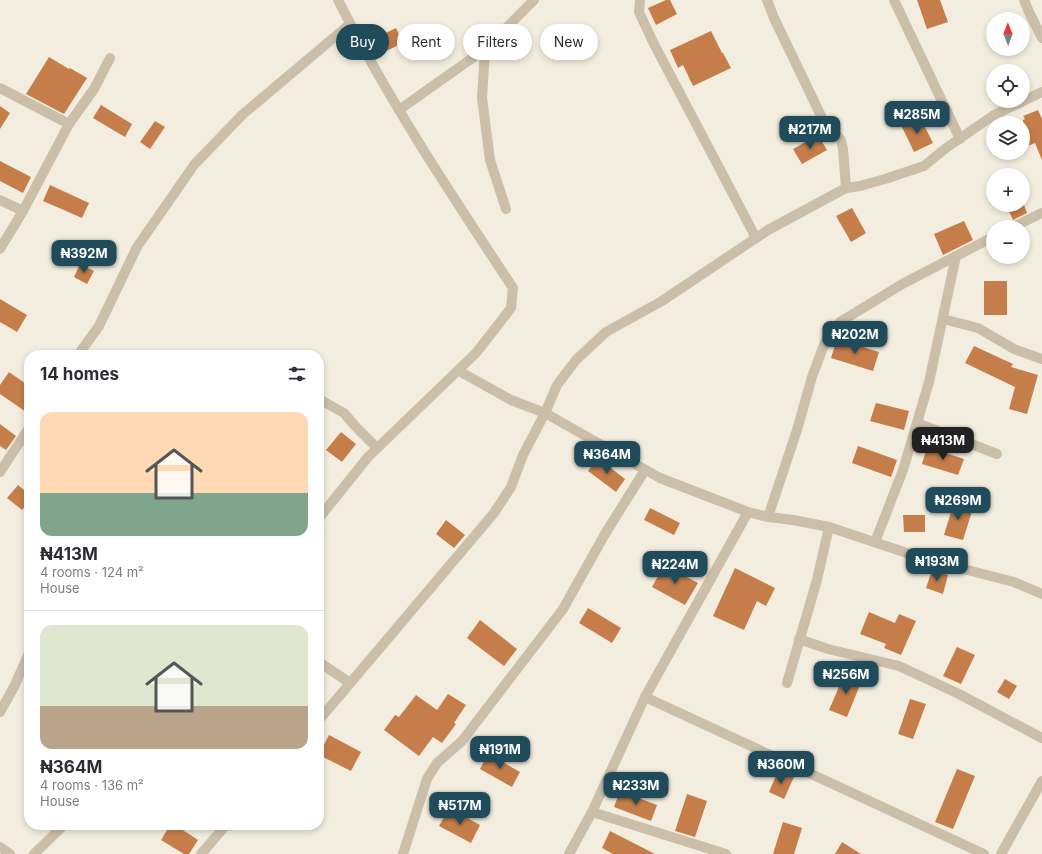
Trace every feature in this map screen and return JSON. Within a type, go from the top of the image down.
[{"type":"street","points":[[338,0],[350,24]]},
{"type":"street","points":[[510,24],[534,0]]},
{"type":"street","points":[[640,0],[639,12],[653,42],[756,238]]},
{"type":"street","points":[[767,0],[774,18],[823,120],[841,140],[846,188]]},
{"type":"street","points":[[894,0],[960,139]]},
{"type":"street","points":[[1024,0],[1042,38]]},
{"type":"street","points":[[82,350],[99,326],[137,247],[194,165],[242,115],[336,36]]},
{"type":"street","points":[[0,249],[23,211],[69,124],[94,89],[110,58]]},
{"type":"street","points":[[324,512],[368,457],[476,353],[511,308],[513,288],[441,179],[371,60]]},
{"type":"street","points":[[399,110],[471,60]]},
{"type":"street","points":[[484,60],[482,98],[490,160],[506,209]]},
{"type":"street","points":[[0,88],[69,124]]},
{"type":"street","points":[[324,714],[494,513],[510,487],[523,455],[545,413],[556,385],[576,360],[606,332],[662,301],[768,230],[846,188],[885,179],[924,166],[994,115],[1042,92]]},
{"type":"street","points":[[0,200],[23,211]]},
{"type":"street","points":[[1028,220],[1042,213]]},
{"type":"street","points":[[768,517],[797,430],[812,377],[825,342],[840,322],[904,283],[986,241]]},
{"type":"street","points":[[874,542],[903,470],[929,382],[956,256]]},
{"type":"street","points":[[942,319],[978,328],[1014,349],[1042,356]]},
{"type":"street","points":[[459,371],[511,400],[545,413],[660,478],[748,512],[768,517],[830,527],[925,559],[1014,582],[1042,594]]},
{"type":"street","points":[[324,401],[344,413],[377,448]]},
{"type":"street","points":[[917,423],[997,454]]},
{"type":"street","points":[[0,472],[24,436]]},
{"type":"street","points":[[403,854],[427,779],[437,763],[462,740],[563,610],[605,534],[645,470]]},
{"type":"street","points":[[569,854],[592,812],[645,697],[748,512]]},
{"type":"street","points":[[787,683],[830,527]]},
{"type":"street","points":[[799,639],[828,649],[899,666],[957,693],[1042,738]]},
{"type":"street","points":[[0,712],[14,687],[24,664]]},
{"type":"street","points":[[324,665],[350,683]]},
{"type":"street","points":[[645,697],[984,854]]},
{"type":"street","points":[[1001,854],[1042,781]]},
{"type":"street","points":[[592,812],[720,853]]},
{"type":"street","points":[[34,854],[59,830]]},
{"type":"street","points":[[201,854],[222,830]]},
{"type":"street","points":[[0,847],[10,854]]},
{"type":"building","points":[[666,0],[670,0],[677,14],[656,25],[648,8]]},
{"type":"building","points":[[917,0],[940,0],[948,22],[927,29]]},
{"type":"building","points":[[396,28],[397,30],[397,46],[389,50],[389,31]]},
{"type":"building","points":[[711,31],[731,68],[693,86],[683,65],[678,68],[670,50]]},
{"type":"building","points":[[49,57],[87,78],[64,114],[26,94]]},
{"type":"building","points":[[101,105],[132,124],[125,137],[93,118]]},
{"type":"building","points":[[0,106],[10,113],[0,129]]},
{"type":"building","points":[[1038,110],[1042,119],[1042,160],[1035,143],[1030,145],[1030,116],[1023,116]]},
{"type":"building","points":[[921,119],[933,143],[914,152],[902,127]]},
{"type":"building","points":[[155,121],[165,127],[150,149],[140,142]]},
{"type":"building","points":[[818,135],[827,150],[802,164],[793,149]]},
{"type":"building","points":[[0,161],[31,177],[23,193],[0,181]]},
{"type":"building","points":[[50,185],[89,203],[82,218],[43,201]]},
{"type":"building","points":[[852,208],[866,233],[851,242],[836,216]]},
{"type":"building","points":[[1009,212],[1027,212],[1027,213],[1013,220]]},
{"type":"building","points":[[964,221],[973,240],[943,255],[934,234]]},
{"type":"building","points":[[80,264],[94,271],[87,284],[74,277]]},
{"type":"building","points":[[984,281],[1007,281],[1007,315],[984,315]]},
{"type":"building","points":[[0,299],[27,315],[17,332],[0,322]]},
{"type":"building","points":[[837,339],[879,352],[873,371],[831,358]]},
{"type":"building","points":[[974,346],[1013,364],[1011,367],[1038,375],[1027,414],[1009,409],[1015,387],[965,363]]},
{"type":"building","points":[[9,372],[24,382],[24,411],[0,394],[0,385]]},
{"type":"building","points":[[876,403],[909,411],[904,430],[870,421]]},
{"type":"building","points":[[0,424],[16,436],[6,450],[0,446]]},
{"type":"building","points":[[341,432],[356,444],[342,462],[326,450]]},
{"type":"building","points":[[858,446],[897,460],[891,477],[852,463]]},
{"type":"building","points":[[927,447],[964,459],[958,475],[922,464]]},
{"type":"building","points":[[598,458],[625,479],[616,492],[588,471]]},
{"type":"building","points":[[18,485],[24,490],[24,508],[22,510],[7,498]]},
{"type":"building","points":[[954,502],[973,508],[963,540],[944,535]]},
{"type":"building","points":[[650,508],[680,523],[674,535],[644,520]]},
{"type":"building","points":[[903,515],[925,515],[925,532],[904,532]]},
{"type":"building","points":[[446,520],[465,535],[454,548],[436,534]]},
{"type":"building","points":[[664,565],[698,583],[685,605],[652,587]]},
{"type":"building","points":[[735,568],[775,588],[766,606],[757,601],[744,630],[713,616]]},
{"type":"building","points":[[932,570],[948,575],[943,594],[926,588]]},
{"type":"building","points":[[588,608],[621,628],[612,643],[579,623]]},
{"type":"building","points":[[869,612],[895,623],[899,614],[916,621],[901,655],[884,648],[886,644],[860,634]]},
{"type":"building","points":[[480,620],[517,649],[504,666],[467,638]]},
{"type":"building","points":[[957,647],[975,655],[961,684],[943,676]]},
{"type":"building","points":[[845,673],[862,680],[847,717],[829,710]]},
{"type":"building","points":[[1005,679],[1017,686],[1009,699],[997,692]]},
{"type":"building","points":[[448,694],[466,705],[454,723],[456,724],[442,743],[433,737],[419,756],[384,730],[395,715],[399,717],[416,695],[437,710]]},
{"type":"building","points":[[910,699],[926,704],[913,739],[898,734]]},
{"type":"building","points":[[329,735],[361,752],[351,771],[324,758],[324,745]]},
{"type":"building","points":[[488,754],[520,772],[512,787],[480,769]]},
{"type":"building","points":[[957,769],[975,776],[953,829],[935,822]]},
{"type":"building","points":[[778,771],[794,777],[784,799],[769,792]]},
{"type":"building","points":[[620,791],[657,805],[651,821],[614,807]]},
{"type":"building","points":[[687,794],[707,801],[695,837],[675,831]]},
{"type":"building","points":[[449,808],[480,825],[471,843],[439,826]]},
{"type":"building","points":[[783,822],[802,828],[794,854],[773,854]]},
{"type":"building","points":[[167,830],[183,830],[198,840],[189,854],[184,854],[161,840]]},
{"type":"building","points":[[610,831],[655,854],[613,854],[602,848]]},
{"type":"building","points":[[842,842],[861,854],[835,854]]}]
